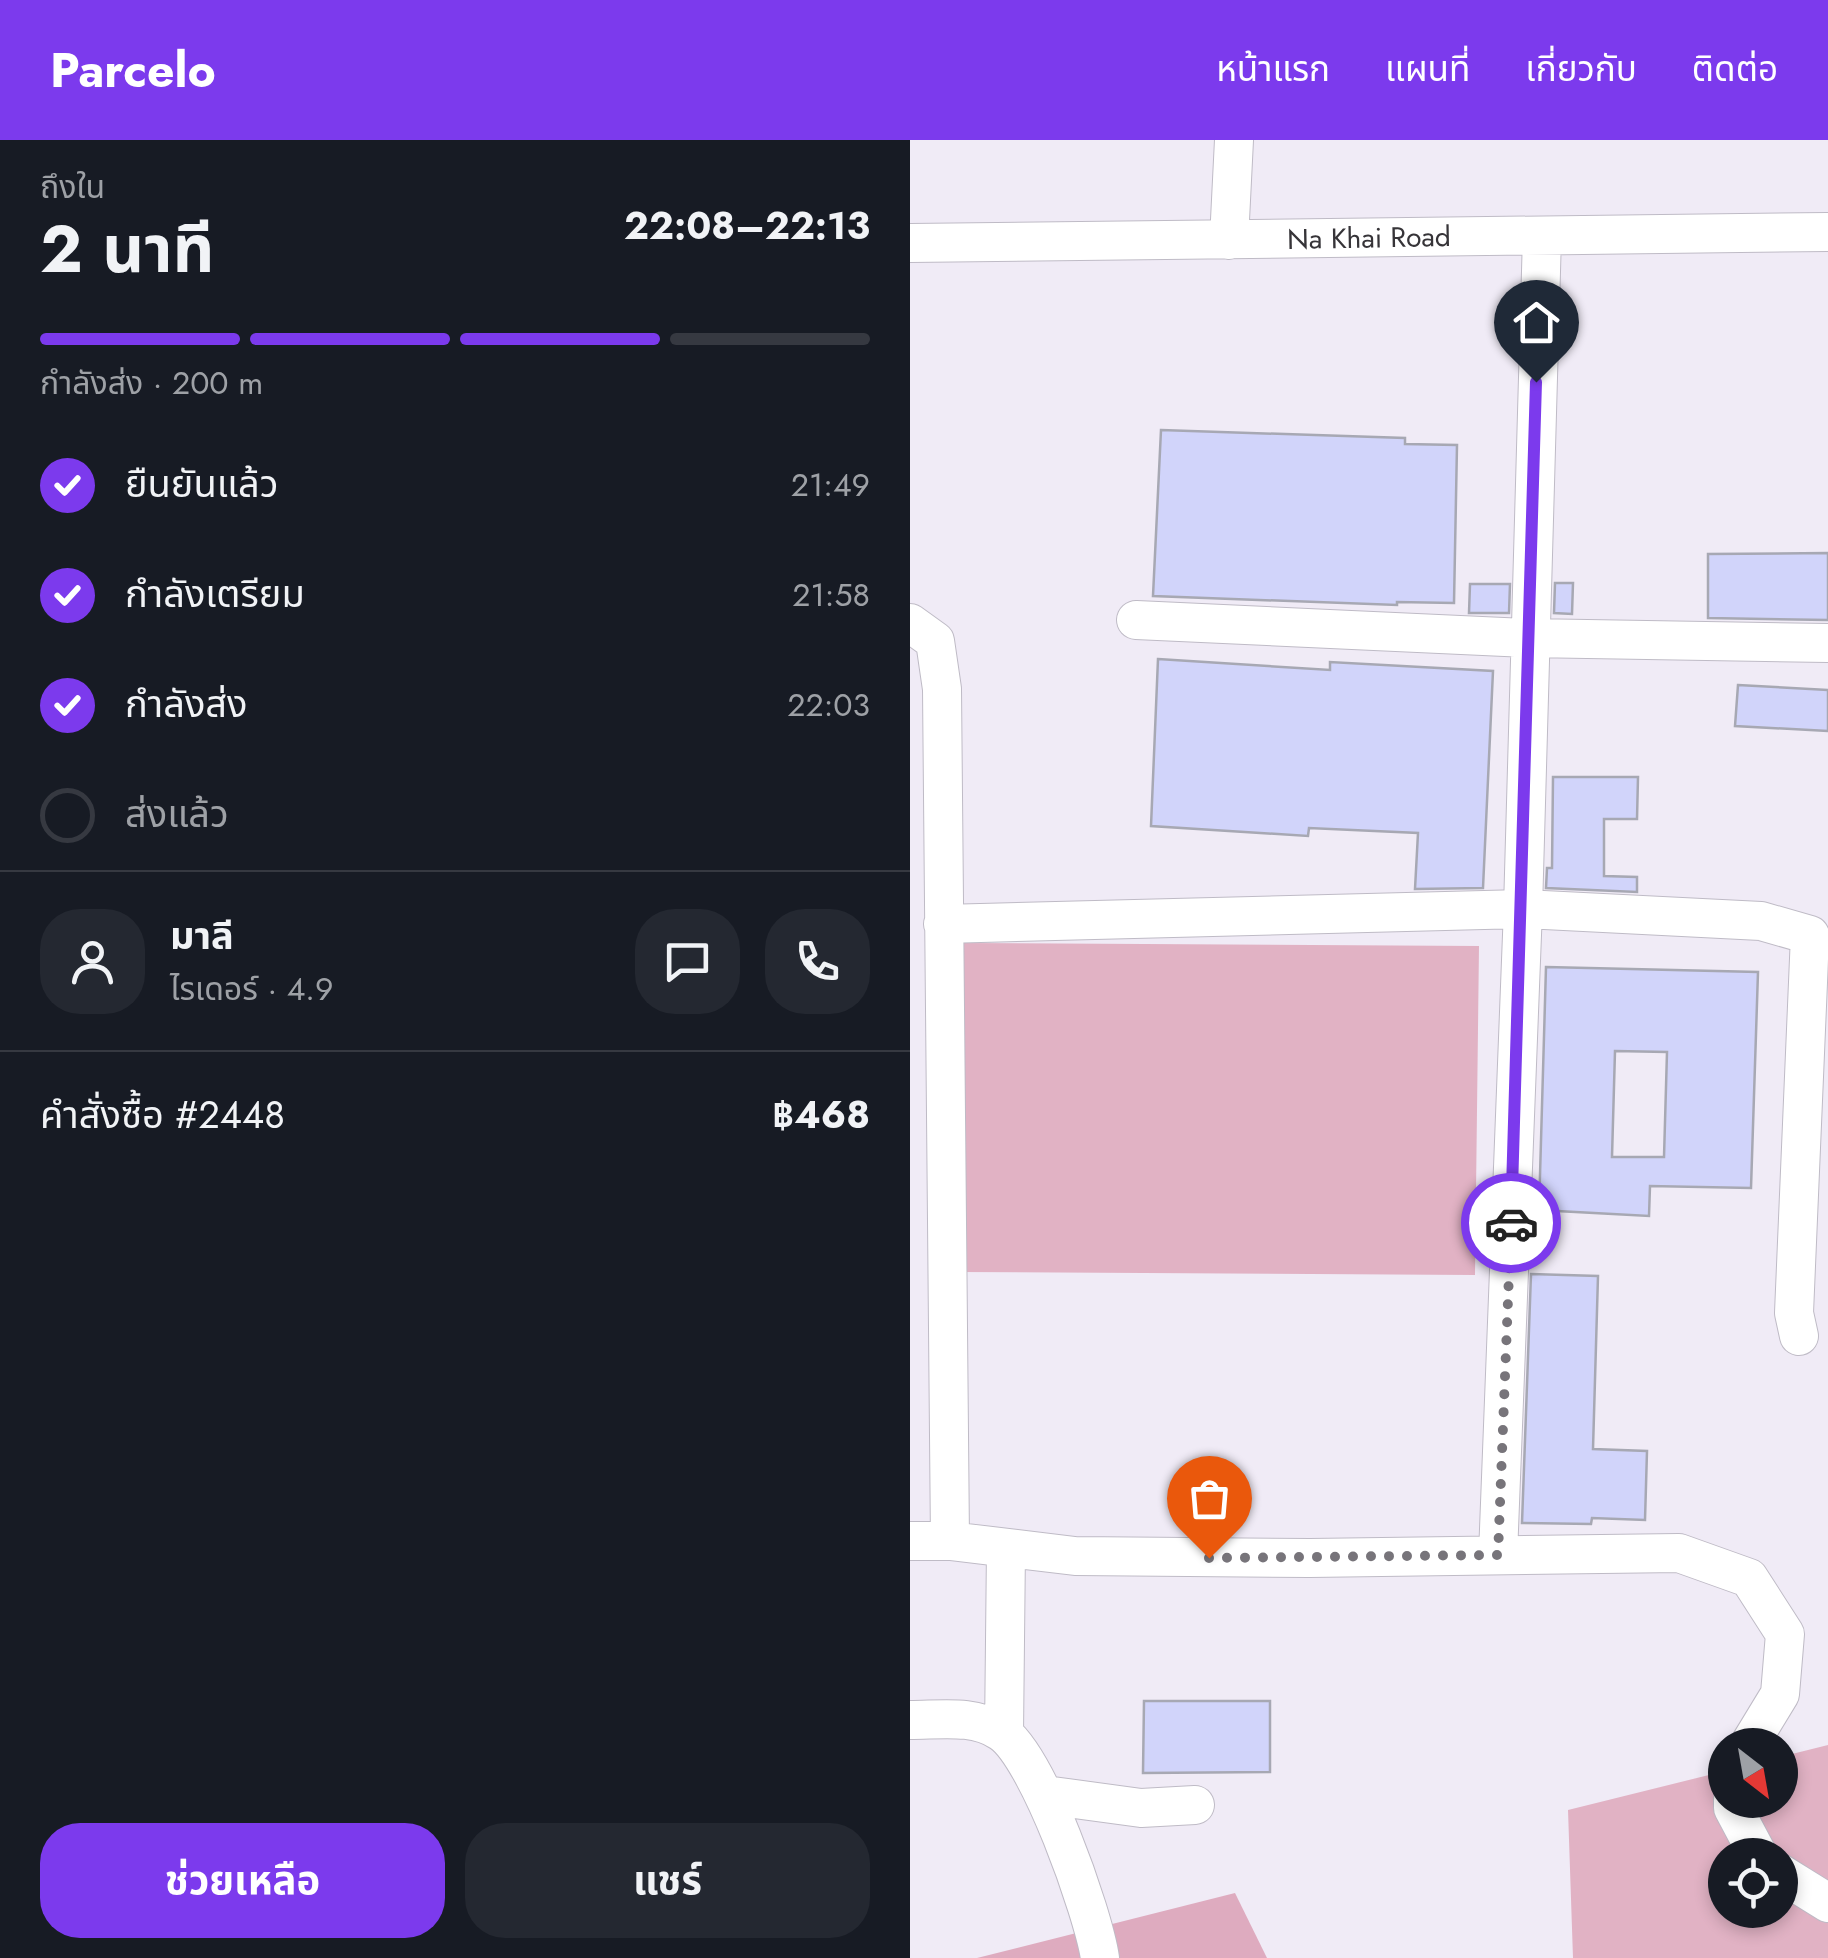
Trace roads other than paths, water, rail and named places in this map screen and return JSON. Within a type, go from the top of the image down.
[{"type":"street","points":[[1229,240],[1234,140]]},
{"type":"street","name":"Na Khai Road","points":[[910,243],[1828,232]]},
{"type":"street","points":[[1498,1555],[1523,908],[1542,236]]},
{"type":"street","points":[[1136,620],[1528,638],[1828,643]]},
{"type":"street","points":[[910,624],[935,641],[942,689],[950,1541]]},
{"type":"street","points":[[943,924],[1523,908],[1762,921],[1810,934],[1794,1313],[1799,1336]]},
{"type":"street","points":[[910,1540],[1094,1556],[1679,1553],[1749,1578],[1785,1634],[1780,1694],[1759,1728]]},
{"type":"street","points":[[1004,1734],[1006,1548]]},
{"type":"street","points":[[910,1720],[973,1720],[1004,1734],[1045,1795],[1096,1929],[1100,1958]]},
{"type":"street","points":[[1045,1795],[1141,1808],[1195,1805]]},
{"type":"street","points":[[1798,1884],[1828,1903]]}]
